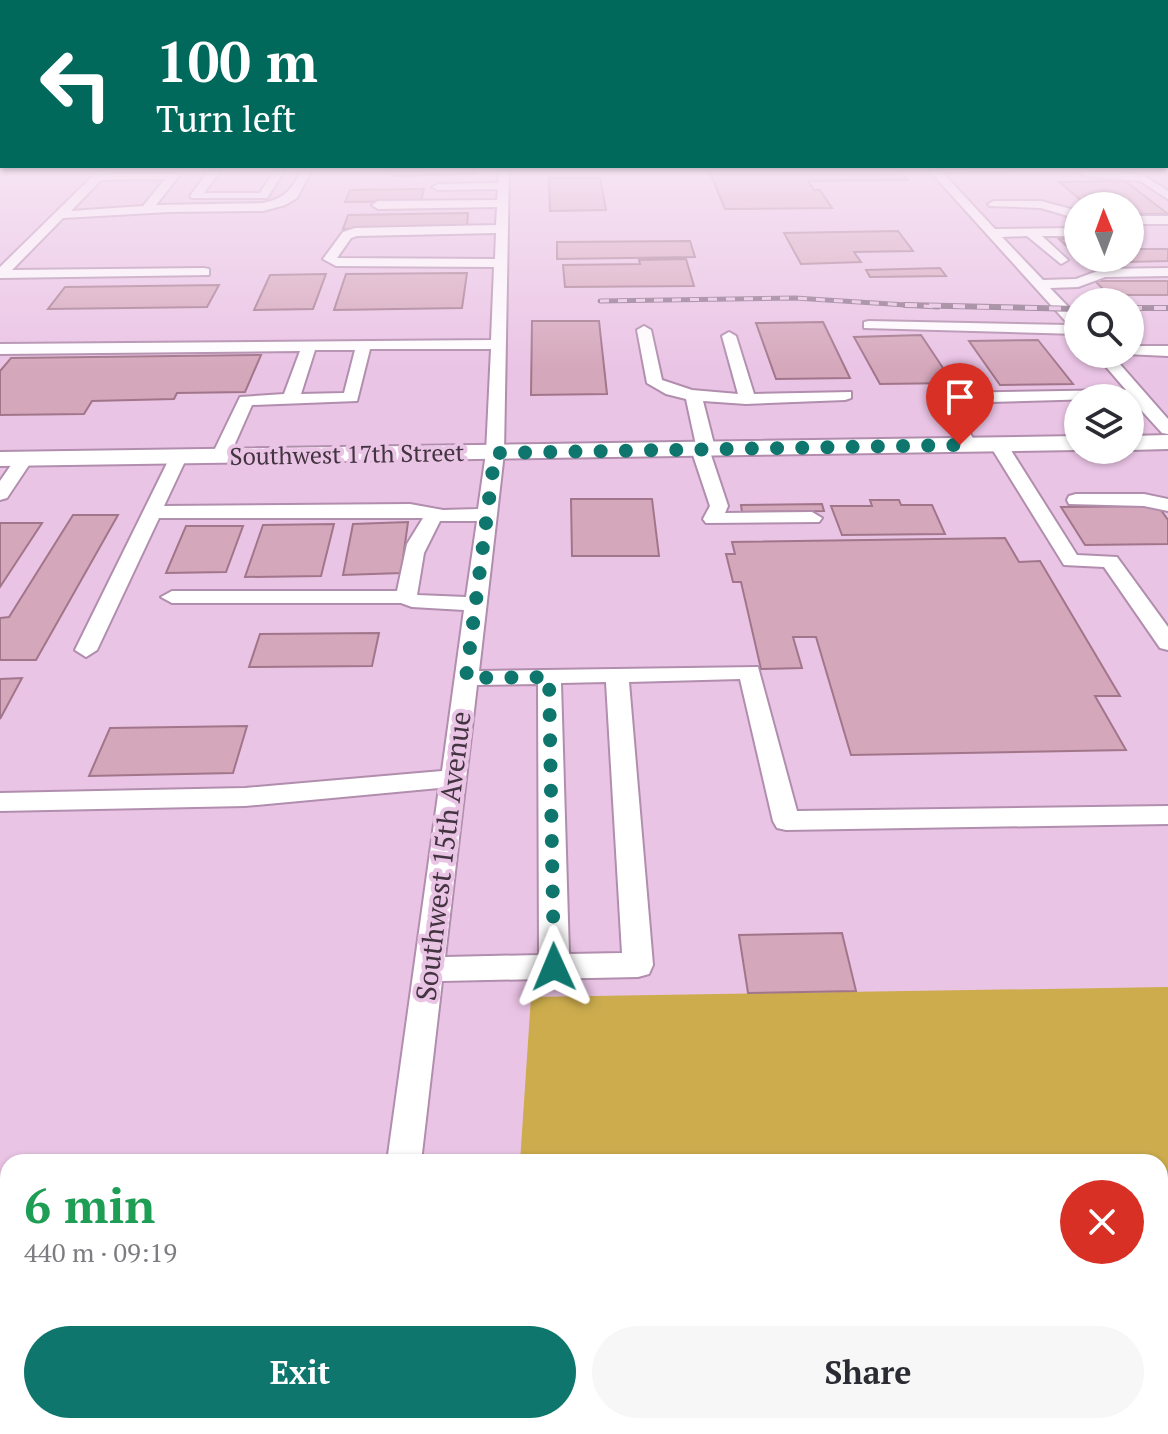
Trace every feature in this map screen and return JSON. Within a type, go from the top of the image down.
[{"type":"main road","points":[[1144,443],[1168,442]]},
{"type":"main road","name":"Southwest 17th Street","points":[[0,459],[1064,443]]},
{"type":"street","points":[[0,274],[40,235]]},
{"type":"street","points":[[347,235],[329,259],[336,262],[501,263]]},
{"type":"street","name":"Southwest 15th Avenue","points":[[405,1154],[495,453],[502,235]]},
{"type":"street","points":[[994,235],[1064,312]]},
{"type":"street","points":[[1033,235],[1061,260]]},
{"type":"street","points":[[0,274],[204,272]]},
{"type":"street","points":[[1039,284],[1078,283],[1103,273],[1168,272]]},
{"type":"street","points":[[869,325],[1064,328]]},
{"type":"street","points":[[644,330],[655,383],[663,388],[693,395],[845,395]]},
{"type":"street","points":[[0,333],[9,333],[0,346]]},
{"type":"street","points":[[729,336],[747,397]]},
{"type":"street","points":[[0,346],[498,344]]},
{"type":"street","points":[[220,457],[246,400],[351,398],[364,345]]},
{"type":"street","points":[[291,399],[309,346]]},
{"type":"street","points":[[1144,351],[1168,351]]},
{"type":"street","points":[[1115,368],[1129,384]]},
{"type":"street","points":[[693,395],[719,506],[713,519],[812,518]]},
{"type":"street","points":[[968,445],[943,401],[949,398],[1064,396]]},
{"type":"street","points":[[1144,402],[1168,429]]},
{"type":"street","points":[[998,444],[1071,561],[1110,561],[1168,643]]},
{"type":"street","points":[[86,650],[178,457]]},
{"type":"street","points":[[0,494],[24,459]]},
{"type":"street","points":[[1076,500],[1144,500],[1168,505]]},
{"type":"street","points":[[151,512],[372,509],[487,515]]},
{"type":"street","points":[[406,597],[413,547],[420,532],[436,514]]},
{"type":"street","points":[[172,597],[406,597],[412,601],[476,604]]},
{"type":"street","points":[[466,678],[750,672],[786,821],[1168,815]]},
{"type":"street","points":[[429,969],[638,965],[617,675]]},
{"type":"street","points":[[549,677],[554,967]]},
{"type":"street","points":[[0,802],[245,797],[409,780],[453,779]]},
{"type":"shaded area","points":[[1168,987],[1168,1154],[521,1154],[531,997]]},
{"type":"building","points":[[785,235],[901,235],[913,251],[854,252],[861,262],[801,264]]},
{"type":"building","points":[[690,241],[695,257],[557,259],[557,242]]},
{"type":"building","points":[[1144,249],[1168,249],[1168,261],[1144,262]]},
{"type":"building","points":[[686,259],[694,286],[565,287],[563,265],[640,264],[639,260]]},
{"type":"building","points":[[940,268],[946,276],[870,277],[866,270]]},
{"type":"building","points":[[467,273],[462,308],[334,310],[346,274]]},
{"type":"building","points":[[326,274],[313,309],[254,310],[270,275]]},
{"type":"building","points":[[1095,281],[1168,281],[1168,295],[1144,295],[1144,288],[1102,288]]},
{"type":"building","points":[[219,285],[207,307],[48,309],[65,287]]},
{"type":"building","points":[[532,321],[599,321],[607,394],[531,395]]},
{"type":"building","points":[[823,322],[850,378],[776,379],[756,323]]},
{"type":"building","points":[[921,335],[953,383],[880,384],[854,337]]},
{"type":"building","points":[[1038,340],[1073,384],[1000,385],[969,341]]},
{"type":"building","points":[[261,355],[245,392],[177,393],[174,399],[92,401],[84,414],[0,415],[0,371],[11,358]]},
{"type":"building","points":[[571,499],[652,499],[659,556],[572,556]]},
{"type":"building","points":[[870,500],[899,500],[901,505],[932,505],[945,534],[842,535],[831,506],[872,506]]},
{"type":"building","points":[[822,504],[824,511],[742,512],[741,505]]},
{"type":"building","points":[[1158,506],[1168,520],[1168,544],[1085,545],[1061,507]]},
{"type":"building","points":[[73,515],[118,515],[36,660],[0,660],[0,618],[9,617]]},
{"type":"building","points":[[408,522],[401,573],[343,575],[353,524]]},
{"type":"building","points":[[0,523],[42,523],[0,587]]},
{"type":"building","points":[[334,524],[321,576],[245,577],[263,525]]},
{"type":"building","points":[[186,526],[243,526],[226,572],[166,573]]},
{"type":"building","points":[[1005,538],[1019,562],[1040,561],[1120,696],[1095,696],[1126,750],[851,755],[816,637],[793,637],[802,668],[761,669],[741,582],[733,582],[726,554],[735,554],[732,542]]},
{"type":"building","points":[[379,633],[372,666],[249,667],[260,634]]},
{"type":"building","points":[[22,678],[0,719],[0,679]]},
{"type":"building","points":[[247,726],[233,773],[89,776],[110,728]]},
{"type":"building","points":[[842,933],[856,991],[748,993],[739,935]]},
{"type":"railway","points":[[600,301],[795,298],[907,305]]},
{"type":"railway","points":[[907,305],[1064,309]]},
{"type":"railway","points":[[907,305],[938,307]]},
{"type":"railway","points":[[1144,308],[1168,308]]},
{"type":"route","points":[[554,967],[549,677],[466,678],[495,453],[960,445]]}]
